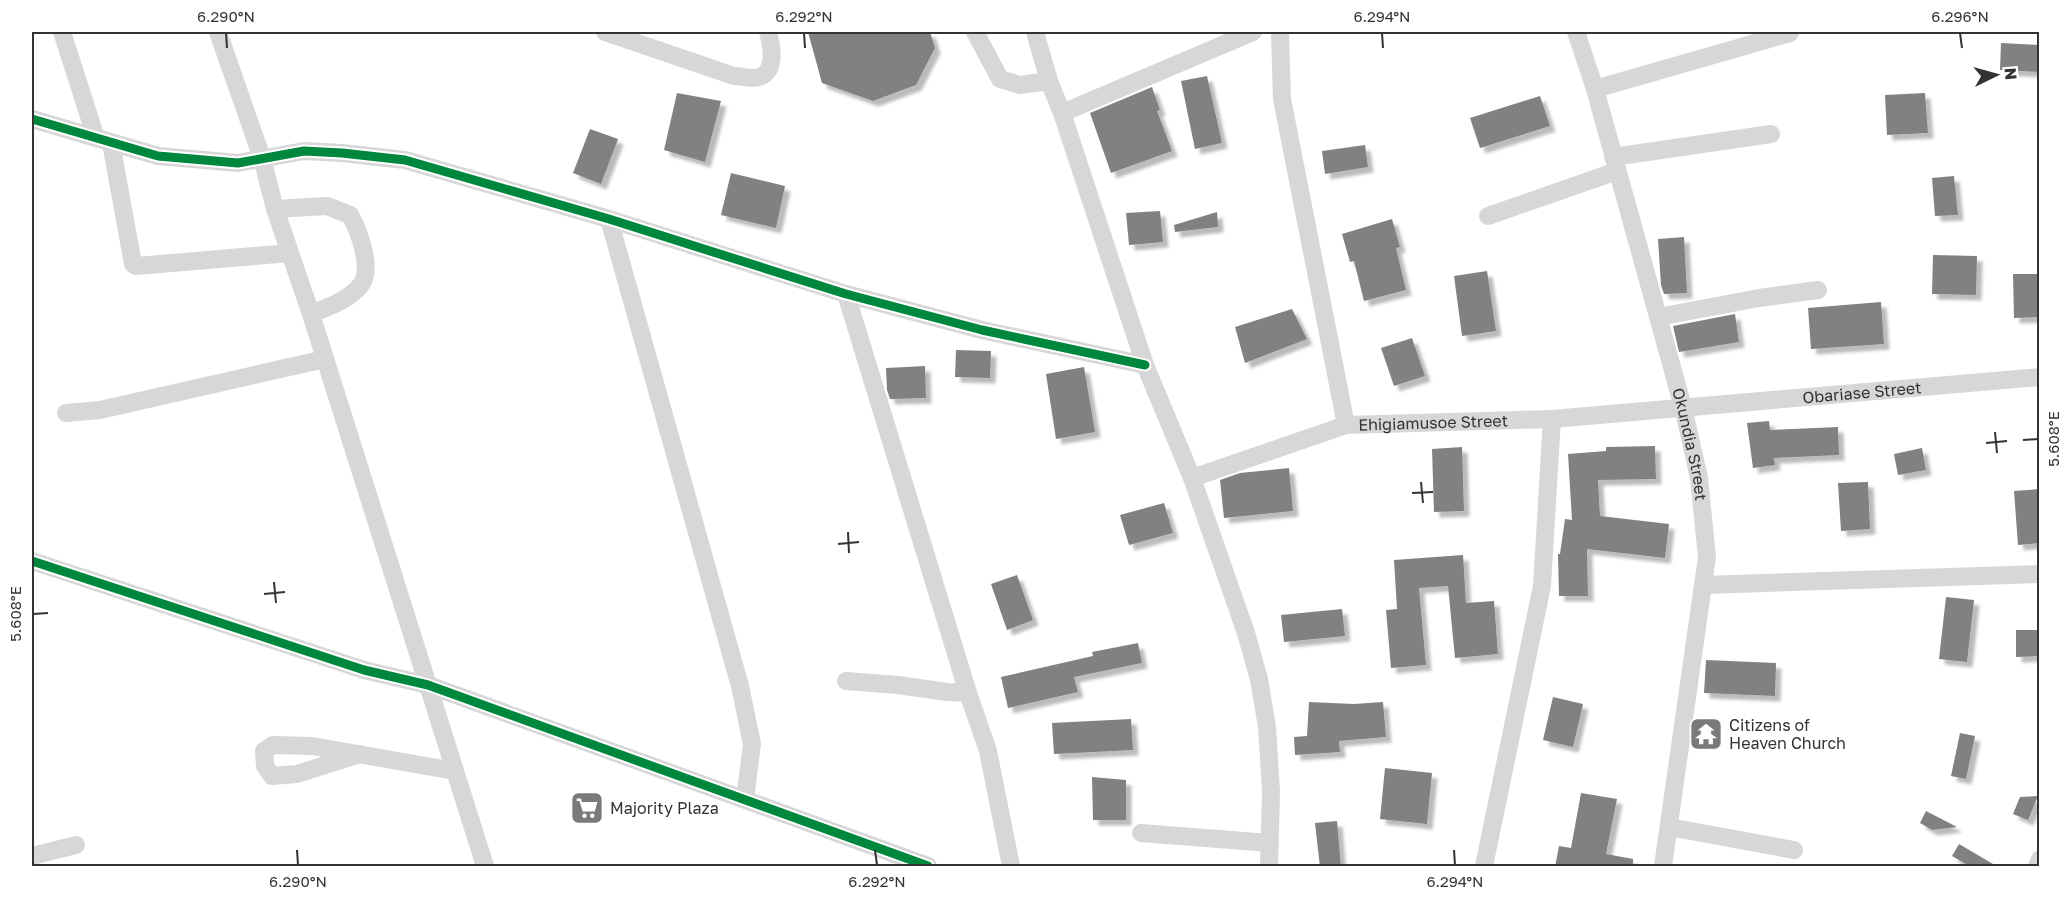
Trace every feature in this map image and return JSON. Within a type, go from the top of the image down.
[{"type":"street","points":[[62,32],[103,141],[133,264],[136,266],[171,264],[290,253]]},
{"type":"street","points":[[218,32],[262,158],[275,209],[311,314],[486,867]]},
{"type":"street","points":[[605,32],[734,76],[756,78],[766,73],[771,65],[773,53],[768,32]]},
{"type":"street","points":[[975,32],[1000,79],[1020,85],[1049,81]]},
{"type":"street","points":[[1035,32],[1049,81],[1062,113],[1145,365],[1191,478],[1246,633],[1259,680],[1267,727],[1271,791],[1269,867]]},
{"type":"street","points":[[1062,113],[1253,32]]},
{"type":"street","points":[[1280,32],[1282,99],[1346,425]]},
{"type":"street","name":"Okundia Street","points":[[1576,32],[1595,89],[1683,407],[1699,478],[1707,557],[1663,867]]},
{"type":"street","points":[[1595,89],[1790,33]]},
{"type":"street","points":[[32,119],[158,156],[238,163],[304,151],[405,160],[609,219],[846,294],[982,330],[1145,365]]},
{"type":"street","points":[[1488,216],[1615,164],[1771,134]]},
{"type":"street","points":[[275,209],[327,206],[350,214],[360,235],[366,265],[362,285],[344,300],[311,314]]},
{"type":"street","points":[[609,219],[740,686],[752,744],[745,800]]},
{"type":"street","points":[[1658,317],[1759,298],[1818,290]]},
{"type":"street","points":[[846,294],[968,693],[988,751],[1011,867]]},
{"type":"street","points":[[66,413],[100,410],[325,359]]},
{"type":"street","name":"Obariase Street","points":[[1683,407],[2040,377]]},
{"type":"street","name":"Ehigiamusoe Street","points":[[1191,478],[1346,425],[1552,419],[1683,407]]},
{"type":"street","points":[[1484,867],[1542,586],[1552,419]]},
{"type":"street","points":[[32,561],[364,670],[428,685],[928,867]]},
{"type":"street","points":[[1703,585],[2040,574]]},
{"type":"street","points":[[846,681],[968,693]]},
{"type":"street","points":[[360,754],[455,771]]},
{"type":"street","points":[[1669,827],[1794,850]]},
{"type":"street","points":[[1141,833],[1270,843]]},
{"type":"street","points":[[32,856],[76,845]]},
{"type":"street","points":[[2037,867],[2040,859]]},
{"type":"building","points":[[808,32],[930,32],[935,48],[916,85],[873,101],[822,83]]},
{"type":"building","points":[[2001,43],[2040,45],[2040,72],[2000,70]]},
{"type":"building","points":[[1207,76],[1222,143],[1195,149],[1181,81]]},
{"type":"building","points":[[1152,87],[1160,110],[1157,111],[1172,151],[1111,173],[1090,113]]},
{"type":"building","points":[[677,93],[721,101],[705,162],[664,150]]},
{"type":"building","points":[[1925,93],[1928,133],[1887,135],[1885,95]]},
{"type":"building","points":[[1540,96],[1550,126],[1480,148],[1470,118]]},
{"type":"building","points":[[590,129],[618,139],[601,184],[573,173]]},
{"type":"building","points":[[1365,145],[1368,167],[1325,174],[1322,151]]},
{"type":"building","points":[[731,173],[785,186],[776,228],[721,215]]},
{"type":"building","points":[[1954,176],[1958,215],[1935,216],[1932,178]]},
{"type":"building","points":[[1160,211],[1163,242],[1129,245],[1126,213]]},
{"type":"building","points":[[1217,212],[1218,227],[1175,232],[1174,225]]},
{"type":"building","points":[[1392,219],[1400,247],[1396,248],[1406,290],[1364,301],[1354,261],[1350,262],[1342,234]]},
{"type":"building","points":[[1684,237],[1687,293],[1664,294],[1661,285],[1658,239]]},
{"type":"building","points":[[1933,255],[1977,256],[1976,295],[1932,294]]},
{"type":"building","points":[[1487,271],[1496,331],[1462,336],[1454,276]]},
{"type":"building","points":[[2013,274],[2040,274],[2040,317],[2014,318]]},
{"type":"building","points":[[1881,302],[1884,344],[1811,349],[1808,308]]},
{"type":"building","points":[[1292,309],[1307,339],[1245,363],[1235,327]]},
{"type":"building","points":[[1735,314],[1739,342],[1679,352],[1673,326]]},
{"type":"building","points":[[1412,338],[1425,376],[1394,386],[1381,348]]},
{"type":"building","points":[[956,350],[991,351],[990,378],[955,377]]},
{"type":"building","points":[[925,366],[926,398],[890,399],[887,390],[886,368]]},
{"type":"building","points":[[1084,367],[1095,432],[1056,439],[1046,374]]},
{"type":"building","points":[[1769,421],[1770,430],[1838,427],[1839,455],[1774,458],[1775,465],[1753,468],[1747,423]]},
{"type":"building","points":[[1655,446],[1656,479],[1598,480],[1600,516],[1669,524],[1665,558],[1587,549],[1588,596],[1559,596],[1558,554],[1560,554],[1565,519],[1572,520],[1568,454],[1606,451],[1606,447]]},
{"type":"building","points":[[1462,447],[1464,511],[1434,512],[1432,449]]},
{"type":"building","points":[[1922,448],[1926,470],[1898,475],[1894,454]]},
{"type":"building","points":[[1289,468],[1293,511],[1224,518],[1220,480],[1240,473]]},
{"type":"building","points":[[1868,482],[1870,529],[1841,531],[1838,483]]},
{"type":"building","points":[[2040,489],[2040,543],[2018,545],[2014,491]]},
{"type":"building","points":[[1164,503],[1173,533],[1129,545],[1120,515]]},
{"type":"building","points":[[1463,555],[1466,603],[1494,601],[1498,654],[1455,658],[1448,586],[1419,588],[1426,665],[1391,668],[1386,610],[1397,609],[1394,560]]},
{"type":"building","points":[[1017,575],[1033,620],[1007,630],[991,584]]},
{"type":"building","points":[[1946,597],[1974,600],[1967,662],[1939,659]]},
{"type":"building","points":[[1342,609],[1345,636],[1284,642],[1281,615]]},
{"type":"building","points":[[2016,630],[2040,630],[2040,656],[2016,657]]},
{"type":"building","points":[[1138,643],[1142,663],[1074,677],[1078,692],[1008,708],[1001,677],[1093,656],[1092,652]]},
{"type":"building","points":[[1706,660],[1776,663],[1775,696],[1704,693]]},
{"type":"building","points":[[1553,697],[1583,704],[1573,747],[1543,740]]},
{"type":"building","points":[[1309,702],[1354,704],[1383,702],[1386,737],[1339,741],[1340,752],[1295,755],[1294,737],[1307,736]]},
{"type":"building","points":[[1131,719],[1133,750],[1054,754],[1052,723]]},
{"type":"building","points":[[1960,733],[1975,736],[1966,779],[1951,776]]},
{"type":"building","points":[[1385,768],[1432,773],[1427,824],[1380,819]]},
{"type":"building","points":[[1092,777],[1126,780],[1126,820],[1093,820]]},
{"type":"building","points":[[1581,793],[1617,799],[1606,854],[1633,859],[1633,867],[1555,867],[1559,846],[1571,848]]},
{"type":"building","points":[[2038,796],[2028,820],[2013,814],[2020,797]]},
{"type":"building","points":[[1926,811],[1957,827],[1932,830],[1920,823]]},
{"type":"building","points":[[1337,821],[1341,867],[1320,867],[1315,823]]},
{"type":"building","points":[[1959,844],[1998,867],[1971,867],[1952,856]]},
{"type":"cycle path","points":[[32,119],[158,156],[238,163],[304,151],[405,160],[609,219],[846,294],[982,330],[1145,365]]},
{"type":"cycle path","points":[[32,561],[364,670],[428,685],[928,866]]},
{"type":"place","name":"Citizens of Heaven Church","points":[[1706,734]]},
{"type":"place","name":"Majority Plaza","points":[[587,808]]}]
